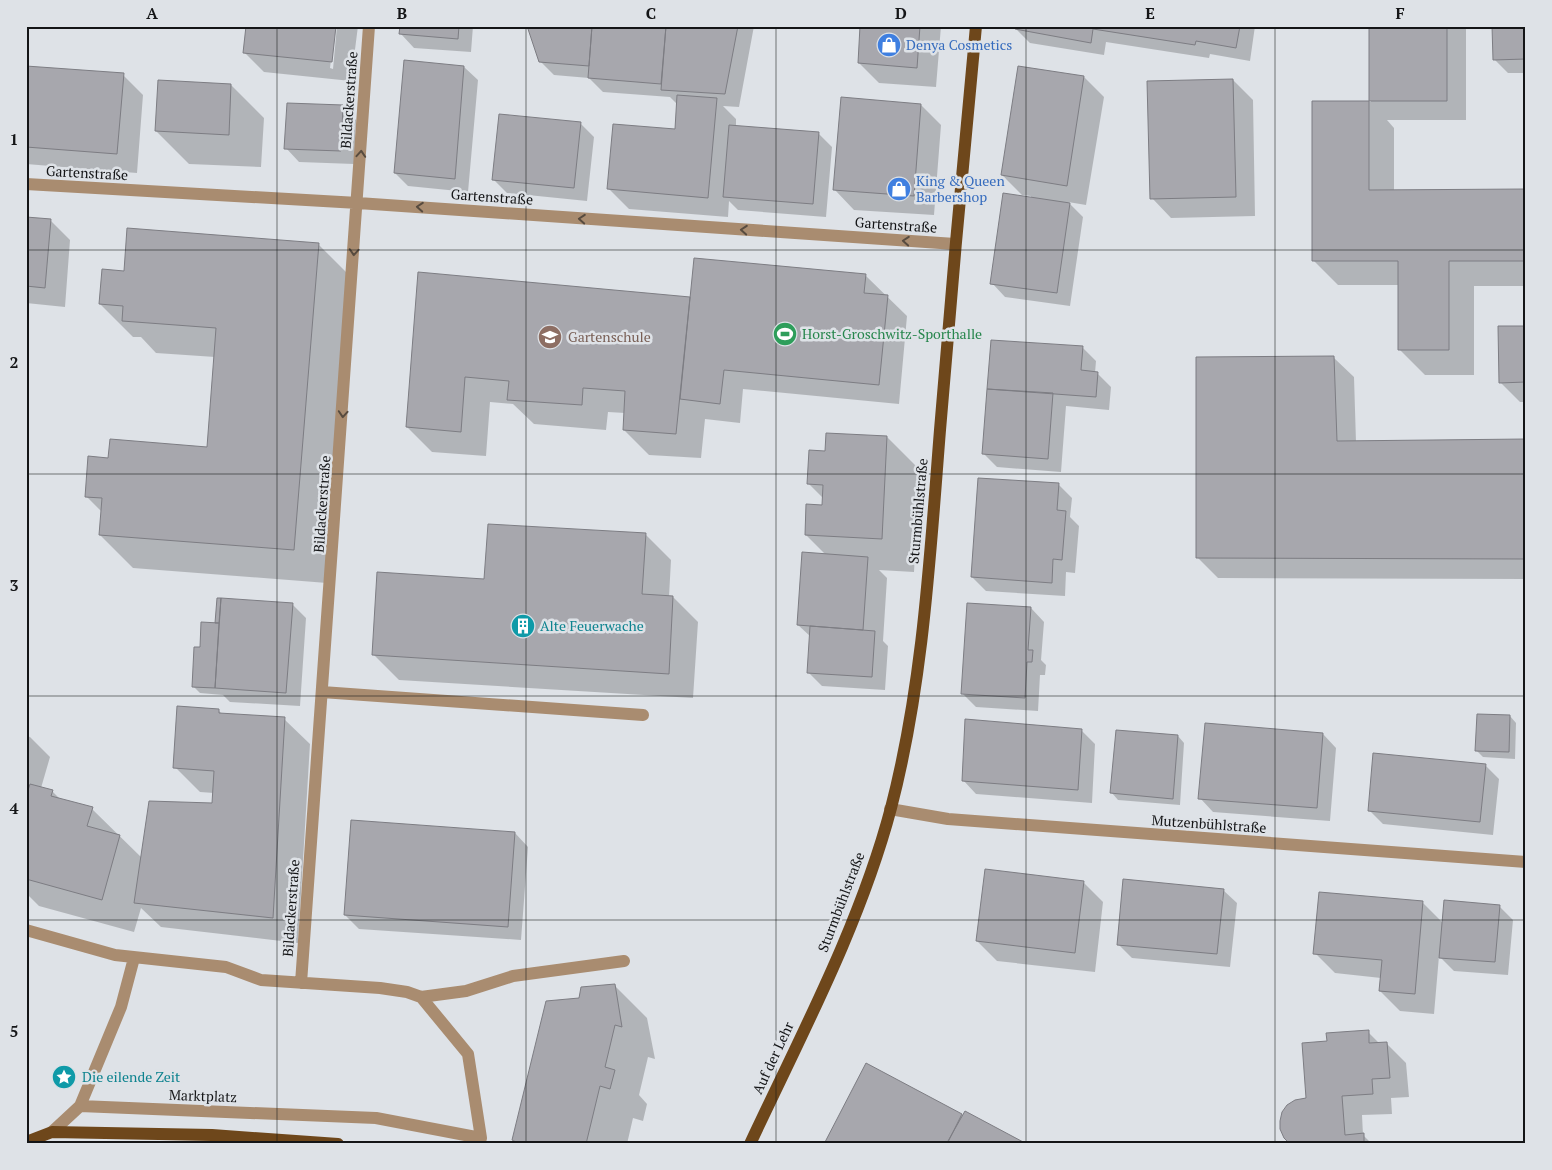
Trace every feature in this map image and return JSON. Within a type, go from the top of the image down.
[{"type":"main road","name":"Sturmbühlstraße","points":[[824,985],[866,887],[890,809],[905,747],[922,643],[955,244],[976,26]]},
{"type":"main road","name":"Auf der Lehr","points":[[750,1144],[824,985]]},
{"type":"main road","points":[[26,1142],[52,1132],[212,1135],[338,1144]]},
{"type":"street","name":"Bildackerstraße","points":[[301,983],[332,575],[369,26]]},
{"type":"street","name":"Gartenstraße","points":[[26,184],[358,203],[955,244]]},
{"type":"street","points":[[322,692],[643,715]]},
{"type":"street","name":"Mutzenbühlstraße","points":[[890,809],[948,819],[1526,862]]},
{"type":"street","points":[[26,930],[115,955],[226,968],[261,980],[380,988],[407,992],[421,997],[437,1014],[468,1054],[480,1141]]},
{"type":"street","points":[[52,1132],[80,1106],[121,1007],[134,958]]},
{"type":"street","points":[[421,997],[466,990],[513,976],[624,961]]},
{"type":"street","name":"Marktplatz","points":[[80,1106],[376,1118],[480,1141]]},
{"type":"building","points":[[246,26],[336,26],[332,62],[243,53]]},
{"type":"building","points":[[400,26],[459,26],[458,39],[399,34]]},
{"type":"building","points":[[527,26],[592,26],[589,66],[539,62]]},
{"type":"building","points":[[592,26],[666,26],[661,84],[588,78]]},
{"type":"building","points":[[666,26],[738,26],[725,94],[661,90]]},
{"type":"building","name":"Denya Cosmetics","points":[[860,26],[920,26],[917,68],[858,63]]},
{"type":"building","points":[[1016,26],[1240,26],[1236,48],[1196,41],[1195,45],[1093,29],[1091,43],[1015,29]]},
{"type":"building","points":[[1369,26],[1447,26],[1447,101],[1369,101]]},
{"type":"building","points":[[1492,26],[1526,26],[1526,59],[1493,60]]},
{"type":"building","points":[[404,60],[464,66],[455,179],[394,173]]},
{"type":"building","points":[[26,66],[124,73],[117,154],[26,147]]},
{"type":"building","points":[[1018,66],[1084,76],[1067,186],[1001,175]]},
{"type":"building","points":[[1233,79],[1236,197],[1150,199],[1147,81]]},
{"type":"building","points":[[158,80],[231,84],[229,135],[155,131]]},
{"type":"building","points":[[677,95],[717,98],[708,198],[607,189],[613,124],[675,129]]},
{"type":"building","points":[[841,97],[921,104],[914,196],[833,190]]},
{"type":"building","points":[[1312,101],[1369,101],[1369,190],[1526,189],[1526,261],[1449,261],[1449,350],[1398,350],[1398,261],[1312,261]]},
{"type":"building","points":[[287,103],[343,105],[341,151],[284,149]]},
{"type":"building","points":[[499,114],[581,122],[574,188],[492,180]]},
{"type":"building","points":[[729,125],[819,132],[813,204],[723,197]]},
{"type":"building","points":[[1003,193],[1070,203],[1057,293],[990,284]]},
{"type":"building","points":[[26,217],[51,219],[45,288],[26,286]]},
{"type":"building","points":[[127,228],[319,243],[294,550],[99,535],[102,498],[85,497],[88,456],[108,458],[110,439],[207,447],[216,328],[122,321],[123,306],[99,304],[102,269],[124,271]]},
{"type":"building","name":"Horst-Groschwitz-Sporthalle","points":[[694,258],[866,274],[864,293],[888,295],[879,385],[724,370],[720,404],[680,399]]},
{"type":"building","name":"Gartenschule","points":[[418,272],[690,297],[676,434],[623,430],[625,391],[583,388],[582,405],[507,400],[509,381],[465,377],[461,432],[406,427]]},
{"type":"building","points":[[1498,326],[1526,326],[1526,382],[1499,383]]},
{"type":"building","points":[[991,340],[1083,346],[1081,370],[1098,372],[1096,397],[987,389]]},
{"type":"building","points":[[1334,356],[1337,441],[1526,439],[1526,559],[1196,558],[1196,357]]},
{"type":"building","points":[[987,389],[1053,393],[1048,459],[982,454]]},
{"type":"building","points":[[826,433],[887,436],[882,539],[805,535],[806,504],[822,505],[823,485],[807,484],[809,450],[825,451]]},
{"type":"building","points":[[978,478],[1059,483],[1057,510],[1066,511],[1062,560],[1053,559],[1052,583],[971,577]]},
{"type":"building","name":"Alte Feuerwache","points":[[488,524],[646,533],[642,594],[673,596],[669,674],[372,655],[377,572],[484,579]]},
{"type":"building","points":[[802,552],[868,557],[863,630],[797,625]]},
{"type":"building","points":[[217,598],[221,598],[219,623],[215,623]]},
{"type":"building","points":[[221,598],[293,603],[286,693],[215,688]]},
{"type":"building","points":[[967,603],[1031,607],[1028,650],[1033,650],[1032,662],[1027,662],[1025,698],[961,694]]},
{"type":"building","points":[[201,622],[219,623],[215,688],[192,687],[194,647],[200,647]]},
{"type":"building","points":[[810,626],[875,631],[872,677],[807,673]]},
{"type":"building","points":[[177,706],[219,709],[219,713],[285,717],[273,918],[134,903],[149,801],[212,803],[214,771],[173,768]]},
{"type":"building","points":[[1477,714],[1510,715],[1509,752],[1475,751]]},
{"type":"building","points":[[965,719],[1082,729],[1078,790],[962,781]]},
{"type":"building","points":[[1205,723],[1323,733],[1317,808],[1198,799]]},
{"type":"building","points":[[1116,730],[1178,735],[1173,799],[1110,793]]},
{"type":"building","points":[[1373,753],[1486,764],[1480,822],[1368,811]]},
{"type":"building","points":[[30,784],[53,790],[51,796],[93,807],[87,826],[120,835],[102,900],[26,879],[26,797]]},
{"type":"building","points":[[351,820],[515,832],[508,927],[344,915]]},
{"type":"building","points":[[985,869],[1084,881],[1075,953],[976,941]]},
{"type":"building","points":[[1123,879],[1224,889],[1217,954],[1117,945]]},
{"type":"building","points":[[1319,892],[1423,901],[1415,994],[1379,991],[1382,960],[1313,954]]},
{"type":"building","points":[[1444,900],[1500,905],[1495,962],[1439,958]]},
{"type":"building","points":[[615,984],[622,1027],[615,1025],[605,1067],[615,1070],[610,1089],[600,1086],[586,1144],[520,1144],[512,1140],[546,1001],[579,998],[581,987]]},
{"type":"building","points":[[1369,1030],[1369,1043],[1387,1042],[1390,1078],[1372,1079],[1373,1094],[1342,1096],[1345,1135],[1364,1133],[1364,1144],[1290,1144],[1284,1138],[1280,1129],[1280,1121],[1282,1112],[1287,1105],[1295,1100],[1306,1098],[1302,1043],[1327,1041],[1326,1033]]},
{"type":"building","points":[[866,1063],[962,1114],[947,1144],[824,1144]]},
{"type":"building","points":[[965,1111],[1025,1144],[954,1144],[948,1141]]},
{"type":"place","name":"Denya Cosmetics","points":[[889,45]]},
{"type":"place","name":"King & Queen Barbershop","points":[[899,189]]},
{"type":"place","name":"Horst-Groschwitz-Sporthalle","points":[[785,334]]},
{"type":"place","name":"Gartenschule","points":[[550,337]]},
{"type":"place","name":"Alte Feuerwache","points":[[523,626]]},
{"type":"place","name":"Die eilende Zeit","points":[[64,1077]]}]
